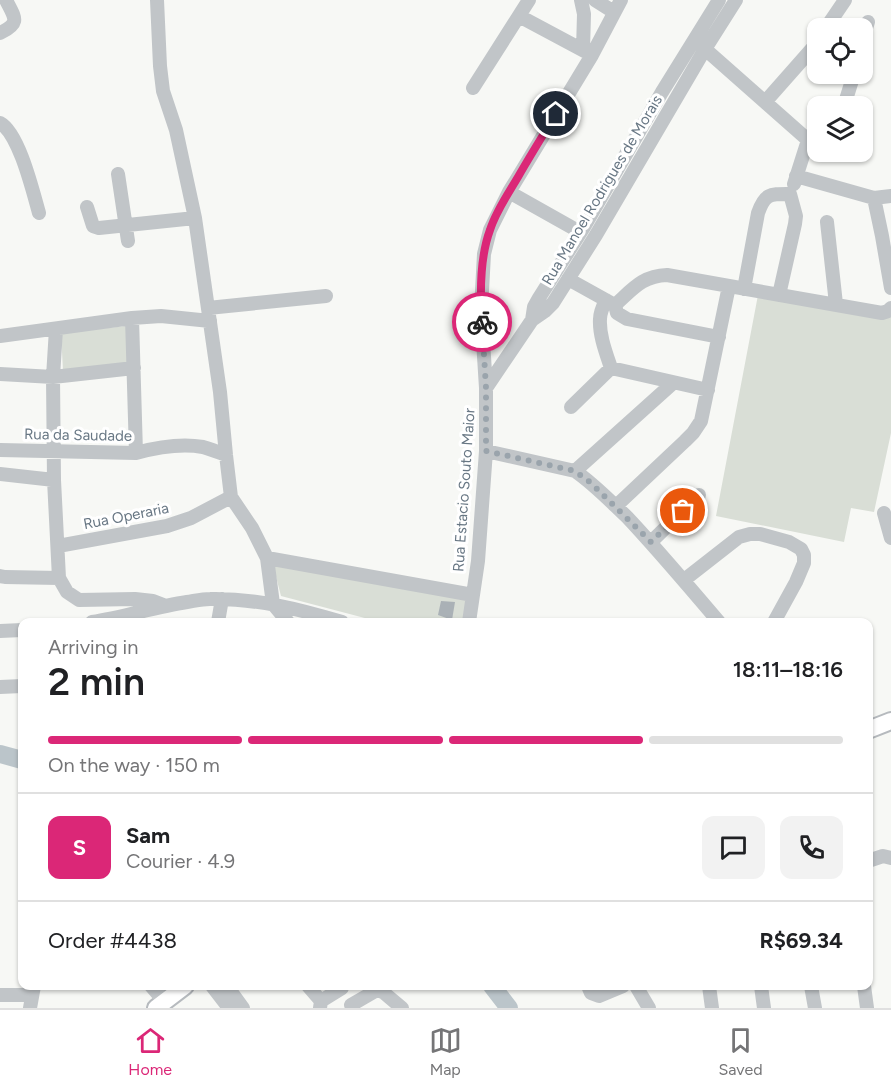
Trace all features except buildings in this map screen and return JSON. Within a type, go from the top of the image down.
[{"type":"main road","points":[[873,728],[891,721]]},
{"type":"main road","points":[[160,1004],[179,990]]},
{"type":"street","points":[[0,33],[14,24],[14,14],[6,0]]},
{"type":"street","points":[[157,0],[163,91],[176,130],[195,218],[220,392],[231,496],[252,528],[267,558],[273,604],[285,618]]},
{"type":"street","points":[[473,88],[530,0]]},
{"type":"street","points":[[581,0],[587,52]]},
{"type":"street","points":[[594,0],[618,6]]},
{"type":"street","points":[[532,320],[534,307],[539,298],[582,230],[632,160],[662,92],[719,0]]},
{"type":"street","name":"Rua Manoel Rodrigues de Morais","points":[[486,388],[532,320],[553,303],[596,235],[632,160],[736,0]]},
{"type":"street","points":[[833,18],[845,0]]},
{"type":"street","name":"Rua Estacio Souto Maior","points":[[470,618],[478,561],[486,451],[486,388],[481,309],[484,254],[489,230],[587,52],[618,6]]},
{"type":"street","points":[[519,16],[587,52]]},
{"type":"street","points":[[705,49],[807,137]]},
{"type":"street","points":[[765,102],[807,54]]},
{"type":"street","points":[[0,123],[7,128],[16,145],[39,213]]},
{"type":"street","points":[[779,295],[796,216],[790,194],[807,154]]},
{"type":"street","points":[[118,174],[128,241]]},
{"type":"street","points":[[796,176],[874,198],[891,196]]},
{"type":"street","points":[[509,192],[596,235]]},
{"type":"street","points":[[744,289],[762,204],[770,196],[790,194]]},
{"type":"street","points":[[874,198],[891,288]]},
{"type":"street","points":[[87,207],[91,223],[95,227],[195,218]]},
{"type":"street","points":[[827,222],[836,304]]},
{"type":"street","points":[[611,368],[600,316],[610,302],[639,283],[659,275],[886,310]]},
{"type":"street","points":[[568,279],[610,302],[617,313],[627,319],[718,337]]},
{"type":"street","points":[[616,507],[693,433],[701,421],[729,286]]},
{"type":"street","points":[[0,336],[132,318],[209,315],[326,296]]},
{"type":"street","points":[[132,318],[136,453]]},
{"type":"street","points":[[56,328],[53,377],[54,480],[59,578],[68,592],[79,600],[135,599],[153,601],[166,606]]},
{"type":"street","points":[[0,374],[53,377],[134,368]]},
{"type":"street","points":[[611,368],[708,390]]},
{"type":"street","points":[[571,407],[611,368]]},
{"type":"street","points":[[575,471],[673,383]]},
{"type":"street","name":"Rua da Saudade","points":[[0,450],[54,450],[114,454],[136,453],[158,447],[191,446],[225,455]]},
{"type":"street","points":[[486,451],[575,471],[591,483],[651,542],[716,618]]},
{"type":"street","points":[[0,474],[54,480]]},
{"type":"street","points":[[651,542],[699,495]]},
{"type":"street","name":"Rua Operaria","points":[[58,546],[167,526],[191,518],[231,496]]},
{"type":"street","points":[[884,513],[891,538]]},
{"type":"street","points":[[684,580],[739,537],[760,534],[789,542],[801,549],[804,563],[776,618]]},
{"type":"street","points":[[267,558],[473,595]]},
{"type":"street","points":[[0,576],[59,578]]},
{"type":"street","points":[[110,618],[209,599],[273,604],[328,618]]},
{"type":"street","points":[[219,618],[222,600]]},
{"type":"street","points":[[0,631],[18,630]]},
{"type":"street","points":[[0,687],[18,686]]},
{"type":"street","points":[[873,859],[884,856],[891,858]]},
{"type":"street","points":[[153,990],[160,1004]]},
{"type":"street","points":[[215,990],[229,1008]]},
{"type":"street","points":[[230,990],[243,1008]]},
{"type":"street","points":[[311,990],[320,1004],[338,990]]},
{"type":"street","points":[[343,990],[351,1007],[377,990],[383,992],[402,1008]]},
{"type":"street","points":[[592,990],[599,996],[614,990]]},
{"type":"street","points":[[638,990],[649,1008]]},
{"type":"street","points":[[710,990],[712,1008]]},
{"type":"street","points":[[762,990],[764,1008]]},
{"type":"street","points":[[812,990],[815,1008]]},
{"type":"street","points":[[865,990],[867,1008]]},
{"type":"street","points":[[0,995],[32,996]]},
{"type":"shaded area","points":[[758,295],[891,316],[891,433],[874,512],[851,508],[844,542],[716,516]]},
{"type":"shaded area","points":[[126,326],[128,363],[63,371],[61,333]]},
{"type":"shaded area","points":[[273,565],[468,599],[465,618],[365,618],[281,596]]},
{"type":"waterway","points":[[0,754],[18,759]]},
{"type":"waterway","points":[[495,990],[509,1008]]},
{"type":"way so far","points":[[482,322],[486,388],[486,451],[575,471],[591,483],[651,542],[683,511]]},
{"type":"route","points":[[482,322],[483,266],[489,230],[499,209],[556,114]]}]
